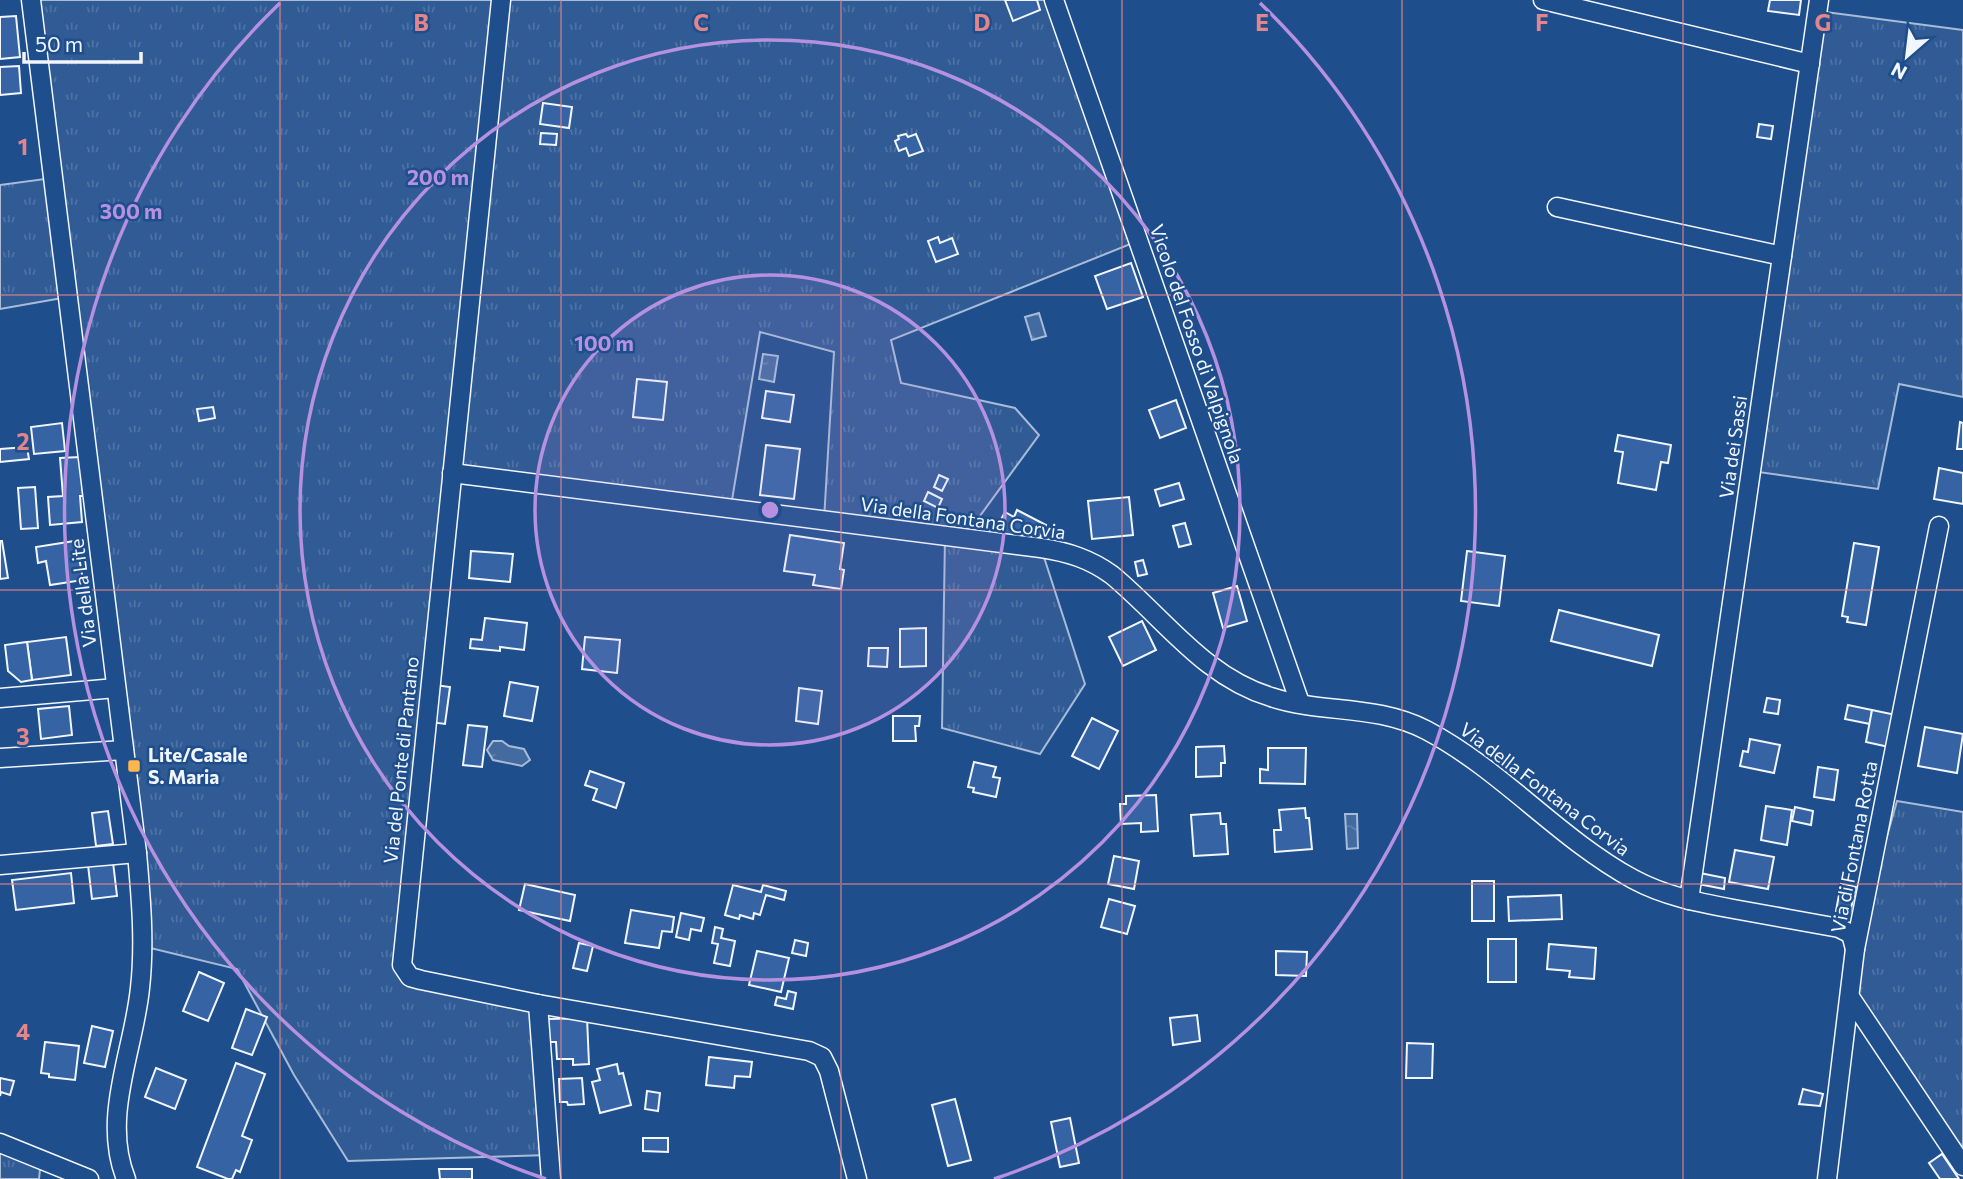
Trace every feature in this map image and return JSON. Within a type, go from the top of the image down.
[{"type":"street","name":"Via della Lite","points":[[31,0],[137,853],[142,926],[141,974],[137,1013],[121,1082],[118,1114],[119,1156],[126,1179]]},
{"type":"street","name":"Via del Ponte di Pantano","points":[[501,0],[402,965],[407,974],[415,979],[819,1055],[829,1071],[856,1179]]},
{"type":"street","name":"Vicolo del Fosso di Valpignola","points":[[1054,0],[1300,703]]},
{"type":"street","points":[[1543,0],[1810,64]]},
{"type":"street","name":"Via dei Sassi","points":[[1689,900],[1819,0]]},
{"type":"street","points":[[1557,207],[1782,256]]},
{"type":"street","name":"Via della Fontana Corvia","points":[[452,473],[1072,554],[1112,575],[1194,652],[1219,672],[1255,692],[1300,703],[1379,713],[1423,729],[1476,761],[1615,869],[1644,885],[1689,900],[1839,928],[1850,934],[1855,949]]},
{"type":"street","name":"Via di Fontana Rotta","points":[[1826,1179],[1855,949],[1939,526]]},
{"type":"street","points":[[0,698],[116,688]]},
{"type":"street","points":[[0,758],[124,750]]},
{"type":"street","points":[[0,864],[137,853]]},
{"type":"street","points":[[1850,997],[1963,1166]]},
{"type":"street","points":[[538,1004],[551,1179]]},
{"type":"street","points":[[0,1143],[89,1179]]},
{"type":"green space","points":[[31,0],[1054,0],[1138,241],[891,340],[901,383],[1015,408],[1039,435],[977,520],[986,541],[1041,548],[1085,684],[1040,754],[942,728],[945,536],[824,520],[834,352],[760,332],[730,512],[452,474],[404,970],[538,1004],[549,1155],[348,1161],[294,1075],[237,969],[142,946],[68,297],[0,309],[0,185],[53,178]]},
{"type":"green space","points":[[1818,11],[1963,30],[1963,397],[1899,384],[1878,489],[1751,471]]},
{"type":"green space","points":[[1897,801],[1963,812],[1963,1165],[1850,997],[1855,949]]},
{"type":"green space","points":[[0,1143],[41,1159],[39,1179],[0,1179]]},
{"type":"water","points":[[1039,313],[1046,336],[1032,340],[1025,317]]},
{"type":"water","points":[[763,354],[778,356],[774,382],[759,379]]},
{"type":"water","points":[[493,741],[502,741],[509,746],[524,749],[530,760],[522,766],[493,760],[487,750]]},
{"type":"water","points":[[1345,814],[1357,814],[1358,848],[1347,849]]},
{"type":"building","points":[[1005,0],[1037,0],[1040,10],[1013,21]]},
{"type":"building","points":[[1770,0],[1801,0],[1799,15],[1768,11]]},
{"type":"building","points":[[16,16],[20,57],[0,59],[0,17]]},
{"type":"building","points":[[19,66],[21,93],[0,95],[0,67]]},
{"type":"building","points":[[543,103],[572,107],[569,128],[540,124]]},
{"type":"building","points":[[1759,124],[1773,126],[1771,139],[1757,137]]},
{"type":"building","points":[[541,133],[557,134],[556,145],[540,144]]},
{"type":"building","points":[[906,134],[908,137],[916,134],[923,151],[909,156],[906,148],[899,151],[895,141],[899,139],[898,136]]},
{"type":"building","points":[[938,237],[940,243],[952,238],[958,254],[936,262],[928,241]]},
{"type":"building","points":[[1131,263],[1143,297],[1107,309],[1095,276]]},
{"type":"building","points":[[637,379],[667,382],[663,420],[633,417]]},
{"type":"building","points":[[766,391],[794,395],[790,422],[762,418]]},
{"type":"building","points":[[1176,400],[1186,428],[1160,438],[1149,410]]},
{"type":"building","points":[[213,407],[215,418],[199,421],[197,409]]},
{"type":"building","points":[[1960,422],[1963,423],[1963,449],[1957,449]]},
{"type":"building","points":[[62,423],[65,451],[34,454],[31,427]]},
{"type":"building","points":[[1618,435],[1671,445],[1668,463],[1661,462],[1656,490],[1618,483],[1623,452],[1615,451]]},
{"type":"building","points":[[766,445],[800,449],[794,499],[760,495]]},
{"type":"building","points":[[27,447],[29,459],[0,462],[0,449]]},
{"type":"building","points":[[80,457],[82,522],[50,525],[48,497],[63,496],[60,458]]},
{"type":"building","points":[[1939,468],[1963,473],[1963,504],[1934,499]]},
{"type":"building","points":[[939,475],[948,479],[942,491],[934,487]]},
{"type":"building","points":[[1179,483],[1184,499],[1160,506],[1155,490]]},
{"type":"building","points":[[35,487],[38,528],[21,529],[18,488]]},
{"type":"building","points":[[928,492],[942,499],[938,508],[924,501]]},
{"type":"building","points":[[1129,497],[1133,535],[1092,539],[1088,501]]},
{"type":"building","points":[[1017,510],[1046,525],[1038,542],[1020,533],[1015,544],[990,531],[996,521],[999,523],[1005,512],[1014,517]]},
{"type":"building","points":[[1185,523],[1191,544],[1179,547],[1173,526]]},
{"type":"building","points":[[790,535],[844,543],[840,569],[844,570],[841,589],[813,585],[815,575],[784,571]]},
{"type":"building","points":[[81,540],[84,556],[79,557],[83,580],[50,585],[46,561],[38,563],[36,547]]},
{"type":"building","points":[[0,541],[8,578],[0,579]]},
{"type":"building","points":[[1854,543],[1879,547],[1866,625],[1847,622],[1848,617],[1842,616]]},
{"type":"building","points":[[471,551],[513,554],[510,582],[469,578]]},
{"type":"building","points":[[1467,551],[1505,556],[1499,606],[1461,601]]},
{"type":"building","points":[[1143,560],[1147,574],[1138,576],[1135,562]]},
{"type":"building","points":[[1237,586],[1247,621],[1223,628],[1213,593]]},
{"type":"building","points":[[1559,610],[1659,635],[1652,666],[1551,641]]},
{"type":"building","points":[[485,618],[527,623],[524,650],[500,647],[500,651],[470,648],[471,639],[482,640]]},
{"type":"building","points":[[1142,621],[1156,650],[1123,666],[1109,637]]},
{"type":"building","points":[[926,628],[926,666],[900,667],[900,629]]},
{"type":"building","points":[[66,637],[71,675],[32,680],[27,642]]},
{"type":"building","points":[[585,637],[620,640],[617,673],[582,669]]},
{"type":"building","points":[[27,642],[32,680],[21,682],[8,671],[5,645]]},
{"type":"building","points":[[869,648],[888,648],[887,667],[868,666]]},
{"type":"building","points":[[510,682],[538,687],[532,721],[504,716]]},
{"type":"building","points":[[435,685],[450,687],[445,724],[430,722]]},
{"type":"building","points":[[799,688],[822,691],[818,724],[796,721]]},
{"type":"building","points":[[1767,698],[1780,700],[1778,714],[1764,712]]},
{"type":"building","points":[[1848,705],[1872,710],[1870,724],[1845,719]]},
{"type":"building","points":[[69,706],[72,735],[41,739],[38,709]]},
{"type":"building","points":[[1872,710],[1896,715],[1889,747],[1866,742]]},
{"type":"building","points":[[893,716],[920,716],[919,726],[915,726],[916,741],[893,741]]},
{"type":"building","points":[[1092,718],[1118,731],[1099,769],[1072,756]]},
{"type":"building","points":[[468,725],[487,727],[482,767],[463,765]]},
{"type":"building","points":[[1925,727],[1963,734],[1957,773],[1918,766]]},
{"type":"building","points":[[1750,739],[1780,745],[1774,773],[1740,766],[1743,751],[1748,752]]},
{"type":"building","points":[[1224,746],[1225,763],[1221,763],[1221,776],[1196,777],[1196,747]]},
{"type":"building","points":[[1268,748],[1306,748],[1305,784],[1260,783],[1260,769],[1268,770]]},
{"type":"building","points":[[974,762],[996,767],[993,777],[1000,778],[996,797],[973,792],[974,788],[968,787]]},
{"type":"building","points":[[1818,767],[1838,770],[1834,800],[1814,797]]},
{"type":"building","points":[[590,771],[624,783],[616,808],[593,800],[597,789],[585,785]]},
{"type":"building","points":[[1156,795],[1158,831],[1141,832],[1141,823],[1121,824],[1120,804],[1126,804],[1126,796]]},
{"type":"building","points":[[1766,806],[1792,810],[1787,845],[1761,840]]},
{"type":"building","points":[[1795,807],[1813,811],[1811,825],[1792,821]]},
{"type":"building","points":[[1305,808],[1306,818],[1309,818],[1312,849],[1275,852],[1274,830],[1281,830],[1279,810]]},
{"type":"building","points":[[108,811],[113,844],[96,846],[92,813]]},
{"type":"building","points":[[1220,813],[1221,824],[1226,824],[1228,854],[1194,856],[1191,815]]},
{"type":"building","points":[[1735,850],[1774,857],[1768,889],[1729,882]]},
{"type":"building","points":[[1114,856],[1139,861],[1134,889],[1108,884]]},
{"type":"building","points":[[113,862],[117,896],[92,899],[88,865]]},
{"type":"building","points":[[1695,872],[1725,878],[1724,889],[1693,883]]},
{"type":"building","points":[[71,873],[74,903],[16,910],[12,880]]},
{"type":"building","points":[[1472,881],[1494,881],[1494,921],[1472,921]]},
{"type":"building","points":[[525,884],[575,895],[570,921],[519,910]]},
{"type":"building","points":[[1841,884],[1856,887],[1850,913],[1836,911]]},
{"type":"building","points":[[733,885],[761,892],[763,885],[786,891],[784,900],[766,895],[760,915],[754,913],[753,919],[740,915],[739,919],[725,915]]},
{"type":"building","points":[[1561,895],[1562,919],[1509,921],[1508,897]]},
{"type":"building","points":[[1109,899],[1135,906],[1127,934],[1101,927]]},
{"type":"building","points":[[631,910],[674,917],[672,932],[662,931],[659,948],[625,943]]},
{"type":"building","points":[[681,913],[704,918],[701,931],[691,929],[689,940],[676,937]]},
{"type":"building","points":[[715,927],[723,929],[721,938],[735,941],[730,966],[714,963],[718,944],[712,943]]},
{"type":"building","points":[[1488,939],[1516,939],[1516,982],[1488,982]]},
{"type":"building","points":[[795,940],[808,943],[806,956],[792,953]]},
{"type":"building","points":[[579,943],[593,946],[587,971],[573,968]]},
{"type":"building","points":[[1549,944],[1596,948],[1594,979],[1569,977],[1570,971],[1547,969]]},
{"type":"building","points":[[757,951],[789,958],[781,992],[749,985]]},
{"type":"building","points":[[1276,951],[1307,952],[1306,976],[1276,975]]},
{"type":"building","points":[[199,972],[224,983],[208,1021],[183,1011]]},
{"type":"building","points":[[788,991],[796,993],[793,1009],[775,1005],[777,997],[786,999]]},
{"type":"building","points":[[246,1009],[267,1017],[252,1055],[232,1048]]},
{"type":"building","points":[[1197,1015],[1200,1041],[1173,1045],[1170,1018]]},
{"type":"building","points":[[587,1018],[589,1064],[573,1065],[573,1059],[557,1059],[556,1042],[549,1042],[548,1019]]},
{"type":"building","points":[[92,1026],[113,1031],[105,1067],[84,1063]]},
{"type":"building","points":[[45,1042],[79,1046],[75,1080],[49,1077],[49,1074],[41,1073]]},
{"type":"building","points":[[1407,1043],[1433,1044],[1432,1078],[1406,1078]]},
{"type":"building","points":[[709,1057],[752,1062],[750,1077],[735,1076],[734,1088],[706,1085]]},
{"type":"building","points":[[236,1063],[265,1074],[242,1136],[252,1140],[240,1172],[236,1170],[232,1179],[228,1179],[197,1167]]},
{"type":"building","points":[[617,1064],[619,1074],[623,1073],[631,1105],[600,1113],[592,1082],[600,1080],[597,1069]]},
{"type":"building","points":[[156,1068],[186,1080],[175,1109],[145,1097]]},
{"type":"building","points":[[0,1078],[14,1081],[10,1095],[1,1092],[0,1096]]},
{"type":"building","points":[[582,1078],[584,1104],[568,1105],[567,1102],[560,1102],[559,1079]]},
{"type":"building","points":[[1803,1089],[1823,1094],[1820,1106],[1799,1104]]},
{"type":"building","points":[[647,1091],[660,1093],[658,1111],[645,1109]]},
{"type":"building","points":[[955,1099],[971,1160],[948,1166],[932,1105]]},
{"type":"building","points":[[1070,1118],[1079,1163],[1060,1167],[1051,1122]]},
{"type":"building","points":[[643,1138],[668,1138],[668,1152],[643,1151]]},
{"type":"building","points":[[1942,1154],[1959,1179],[1940,1179],[1929,1163]]},
{"type":"building","points":[[439,1169],[472,1169],[472,1179],[440,1179]]},
{"type":"place","name":"Lite/Casale S. Maria","points":[[134,766]]}]
